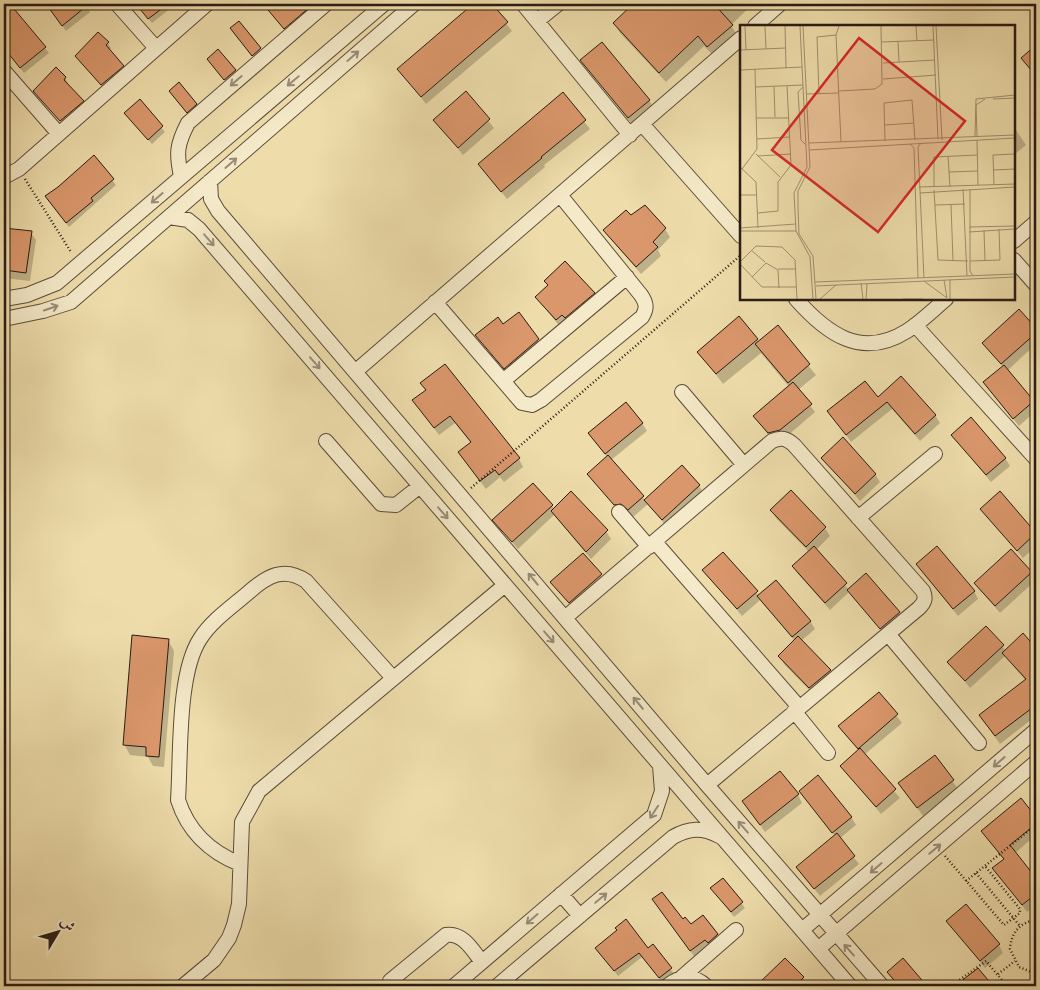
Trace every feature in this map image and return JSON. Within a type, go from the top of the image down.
[{"type":"street","points":[[117,4],[156,48]]},
{"type":"street","points":[[4,176],[19,169],[207,4]]},
{"type":"street","points":[[181,176],[177,155],[180,138],[188,123],[326,4]]},
{"type":"street","points":[[4,299],[27,294],[57,283],[80,266],[181,176],[384,4]]},
{"type":"street","points":[[4,319],[43,312],[70,302],[414,4]]},
{"type":"street","points":[[523,4],[630,135]]},
{"type":"street","points":[[537,21],[558,4]]},
{"type":"street","points":[[756,25],[780,4]]},
{"type":"street","points":[[356,371],[740,39]]},
{"type":"street","points":[[4,71],[59,134]]},
{"type":"street","points":[[642,124],[740,235]]},
{"type":"street","points":[[210,181],[211,199],[218,211],[819,916],[882,986]]},
{"type":"street","points":[[436,302],[522,403],[532,405],[541,400],[642,317],[646,310],[646,302],[560,195]]},
{"type":"street","points":[[169,217],[188,220],[199,228],[720,837],[850,986]]},
{"type":"street","points":[[1015,240],[1036,222]]},
{"type":"street","points":[[1015,261],[1036,285]]},
{"type":"street","points":[[503,381],[627,277]]},
{"type":"street","points":[[797,300],[824,328],[854,341],[887,340],[915,325],[945,300]]},
{"type":"street","points":[[915,325],[1036,459]]},
{"type":"street","points":[[682,392],[744,465]]},
{"type":"street","points":[[566,617],[772,441],[779,438],[788,439],[923,591],[924,603],[707,785]]},
{"type":"street","points":[[326,442],[381,504],[396,505],[420,486]]},
{"type":"street","points":[[858,518],[935,454]]},
{"type":"street","points":[[619,512],[652,544],[797,709],[828,753]]},
{"type":"street","points":[[240,864],[217,853],[198,836],[186,818],[178,800],[187,670],[195,647],[208,629],[264,578],[278,573],[293,574],[306,581],[393,678]]},
{"type":"street","points":[[183,986],[214,960],[229,938],[237,915],[242,822],[260,792],[505,585]]},
{"type":"street","points":[[888,634],[979,743]]},
{"type":"street","points":[[802,930],[1036,730]]},
{"type":"street","points":[[818,949],[1036,762]]},
{"type":"street","points":[[454,986],[654,815],[662,791],[660,765]]},
{"type":"street","points":[[497,986],[673,837],[684,831],[697,829],[709,831],[720,837]]},
{"type":"street","points":[[561,894],[580,916]]},
{"type":"street","points":[[667,986],[682,977],[736,930]]},
{"type":"street","points":[[390,981],[442,937],[450,934],[463,939],[482,962]]},
{"type":"street","points":[[682,977],[699,980],[706,986]]},
{"type":"path","points":[[19,169],[80,266]]},
{"type":"path","points":[[462,495],[740,257]]},
{"type":"path","points":[[966,882],[1036,825]]},
{"type":"path","points":[[937,847],[1002,924],[1020,914],[1020,909],[985,866]]},
{"type":"path","points":[[976,873],[1020,926]]},
{"type":"path","points":[[1036,920],[1020,926],[1010,943],[1015,961],[1025,971],[1036,974]]},
{"type":"path","points":[[951,986],[984,961],[988,963],[1007,986]]},
{"type":"path","points":[[998,974],[1015,961]]},
{"type":"building","points":[[4,4],[10,4],[46,47],[20,68],[4,48]]},
{"type":"building","points":[[46,4],[89,4],[62,26]]},
{"type":"building","points":[[147,4],[168,4],[148,19],[140,9]]},
{"type":"building","points":[[263,4],[307,4],[310,7],[284,29]]},
{"type":"building","points":[[473,4],[492,4],[508,22],[421,97],[397,69]]},
{"type":"building","points":[[633,4],[714,4],[733,25],[707,47],[698,36],[659,73],[613,23]]},
{"type":"building","points":[[239,21],[261,48],[252,56],[230,28]]},
{"type":"building","points":[[98,32],[109,42],[106,45],[124,66],[101,85],[75,56]]},
{"type":"building","points":[[602,42],[650,100],[628,118],[580,60]]},
{"type":"building","points":[[1036,45],[1036,76],[1021,58]]},
{"type":"building","points":[[218,49],[236,70],[224,80],[207,59]]},
{"type":"building","points":[[56,67],[66,77],[64,80],[84,101],[60,121],[33,91]]},
{"type":"building","points":[[179,82],[197,104],[187,113],[169,91]]},
{"type":"building","points":[[466,91],[490,119],[458,148],[433,120]]},
{"type":"building","points":[[563,92],[586,120],[501,192],[478,164]]},
{"type":"building","points":[[140,99],[163,126],[148,140],[124,113]]},
{"type":"building","points":[[94,155],[114,179],[91,198],[93,201],[66,223],[45,196]]},
{"type":"building","points":[[645,205],[666,228],[653,242],[658,247],[636,267],[603,230],[626,210],[631,215]]},
{"type":"building","points":[[4,228],[32,231],[26,273],[4,270]]},
{"type":"building","points":[[565,261],[595,293],[565,318],[562,315],[556,320],[535,297],[548,285],[544,281]]},
{"type":"building","points":[[1019,309],[1036,328],[1036,333],[1001,364],[982,343]]},
{"type":"building","points":[[519,312],[539,339],[504,369],[475,335],[498,317],[503,324]]},
{"type":"building","points":[[739,316],[758,339],[716,374],[697,352]]},
{"type":"building","points":[[778,325],[810,364],[788,383],[755,344]]},
{"type":"building","points":[[445,364],[520,458],[499,475],[495,470],[480,481],[458,452],[471,442],[450,416],[434,428],[412,400],[426,390],[420,383]]},
{"type":"building","points":[[1004,365],[1034,401],[1013,419],[983,382]]},
{"type":"building","points":[[901,376],[936,415],[915,434],[887,402],[846,435],[827,411],[865,381],[878,397]]},
{"type":"building","points":[[793,382],[812,404],[780,430],[768,433],[753,416]]},
{"type":"building","points":[[626,402],[643,423],[605,454],[588,433]]},
{"type":"building","points":[[971,417],[1006,458],[986,475],[951,435]]},
{"type":"building","points":[[843,437],[876,474],[855,494],[821,458]]},
{"type":"building","points":[[608,455],[644,496],[628,510],[621,504],[614,505],[587,474]]},
{"type":"building","points":[[682,465],[700,485],[662,520],[644,500]]},
{"type":"building","points":[[533,483],[553,505],[512,542],[492,520]]},
{"type":"building","points":[[791,490],[826,527],[806,547],[770,510]]},
{"type":"building","points":[[571,491],[608,530],[586,552],[551,511]]},
{"type":"building","points":[[1000,491],[1036,533],[1017,551],[980,509]]},
{"type":"building","points":[[814,546],[847,583],[825,603],[792,566]]},
{"type":"building","points":[[937,546],[975,591],[953,609],[916,564]]},
{"type":"building","points":[[1011,549],[1032,572],[995,606],[974,583]]},
{"type":"building","points":[[723,552],[758,591],[737,609],[702,570]]},
{"type":"building","points":[[583,553],[602,574],[569,603],[550,582]]},
{"type":"building","points":[[866,573],[900,612],[880,629],[847,590]]},
{"type":"building","points":[[776,580],[811,621],[792,637],[757,596]]},
{"type":"building","points":[[986,626],[1004,645],[965,681],[947,662]]},
{"type":"building","points":[[1023,633],[1036,648],[1036,705],[995,736],[979,715],[1026,679],[1002,653]]},
{"type":"building","points":[[132,635],[169,639],[159,757],[146,756],[146,747],[123,745]]},
{"type":"building","points":[[798,636],[831,670],[809,688],[778,656]]},
{"type":"building","points":[[879,692],[898,714],[858,749],[838,726]]},
{"type":"building","points":[[860,748],[896,789],[876,807],[840,766]]},
{"type":"building","points":[[935,755],[954,780],[917,808],[898,783]]},
{"type":"building","points":[[780,771],[799,794],[760,825],[742,801]]},
{"type":"building","points":[[818,775],[852,817],[832,833],[799,791]]},
{"type":"building","points":[[1021,798],[1036,817],[1036,824],[1010,845],[1036,878],[1036,894],[1022,905],[992,868],[1004,859],[981,831]]},
{"type":"building","points":[[837,833],[855,856],[814,889],[796,867]]},
{"type":"building","points":[[723,878],[743,902],[731,912],[710,888]]},
{"type":"building","points":[[662,892],[683,919],[685,917],[691,924],[703,915],[718,934],[708,943],[705,940],[690,951],[652,899]]},
{"type":"building","points":[[966,904],[1000,944],[980,961],[946,921]]},
{"type":"building","points":[[626,919],[648,948],[653,944],[672,968],[659,978],[639,953],[614,971],[595,948],[617,930],[615,928]]},
{"type":"building","points":[[785,958],[804,977],[795,986],[756,986]]},
{"type":"building","points":[[903,958],[927,986],[899,986],[887,972]]},
{"type":"building","points":[[978,968],[993,986],[955,986]]}]
